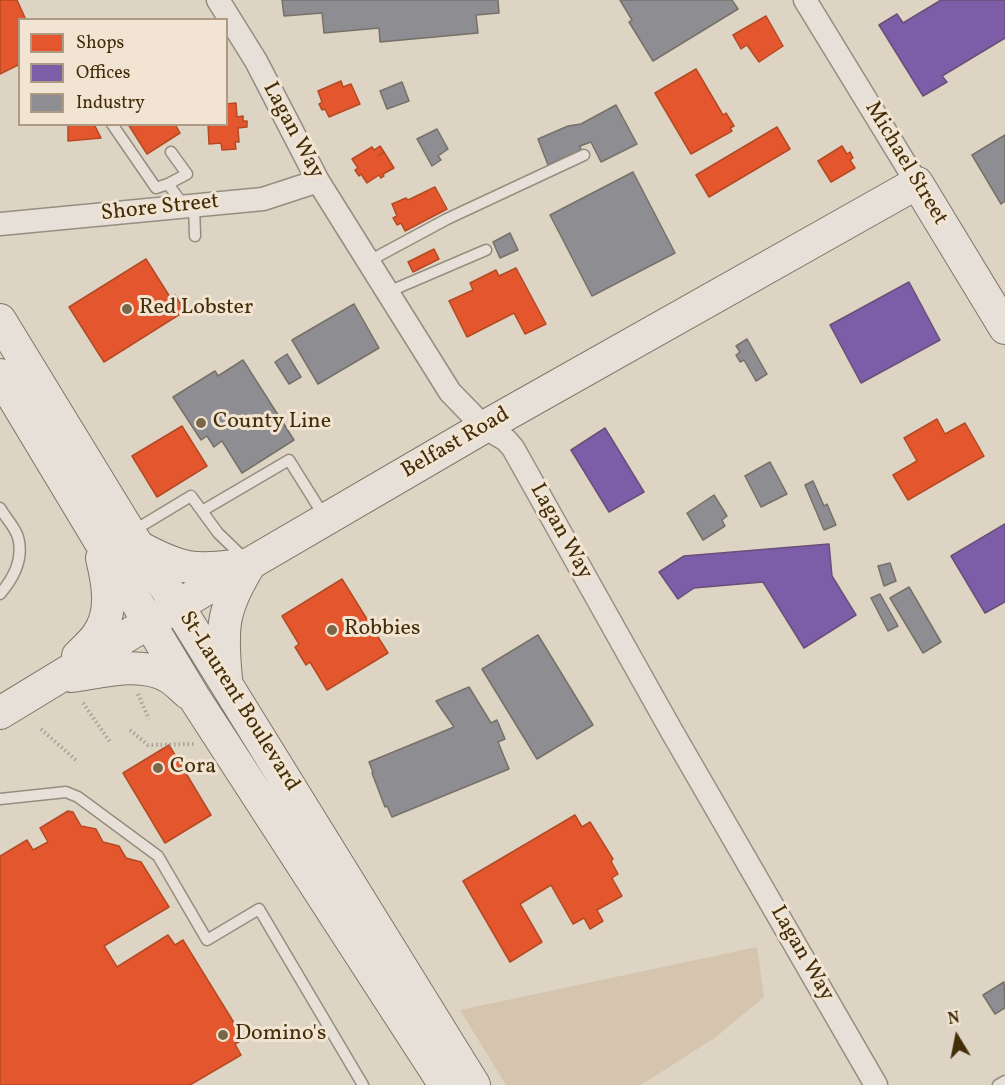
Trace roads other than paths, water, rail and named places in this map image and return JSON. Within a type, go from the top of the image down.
[{"type":"main road","name":"Michael Street","points":[[917,183],[1005,328]]},
{"type":"main road","name":"Belfast Road","points":[[0,713],[250,563],[917,183]]},
{"type":"main road","name":"St-Laurent Boulevard","points":[[0,320],[134,540],[178,606],[474,1085]]},
{"type":"main road","name":"St-Laurent Boulevard","points":[[0,375],[195,699],[445,1085]]},
{"type":"main road","points":[[58,678],[98,635],[107,612],[107,580],[96,534]]},
{"type":"main road","points":[[134,540],[170,563],[183,567],[219,567],[250,563]]},
{"type":"main road","points":[[226,684],[223,646],[225,619],[233,591],[250,563]]},
{"type":"main road","points":[[58,678],[122,669],[144,669],[169,677],[195,699]]},
{"type":"street","name":"Lagan Way","points":[[218,0],[256,61],[318,181],[450,392],[484,428],[506,440],[513,448],[671,730],[876,1085]]},
{"type":"street","name":"Michael Street","points":[[805,0],[917,183]]},
{"type":"street","name":"Shore Street","points":[[0,224],[263,199],[318,181]]},
{"type":"lane","points":[[113,126],[156,188],[187,174],[171,152]]},
{"type":"lane","points":[[369,261],[447,219],[584,155]]},
{"type":"lane","points":[[168,184],[190,206],[195,236]]},
{"type":"lane","points":[[388,292],[486,250]]},
{"type":"lane","points":[[201,511],[289,460],[326,520]]},
{"type":"lane","points":[[134,540],[191,496],[218,533],[250,563]]},
{"type":"lane","points":[[0,508],[18,537],[19,562],[11,581],[0,594]]},
{"type":"lane","points":[[0,799],[59,792],[78,797],[158,856],[207,940],[259,909],[363,1085]]},
{"type":"lane","points":[[998,1085],[1005,1081]]},
{"type":"place","name":"Red Lobster","points":[[127,309]]},
{"type":"place","name":"County Line","points":[[201,423]]},
{"type":"place","name":"Robbies","points":[[332,630]]},
{"type":"place","name":"Cora","points":[[158,768]]},
{"type":"place","name":"Domino's","points":[[223,1035]]}]
